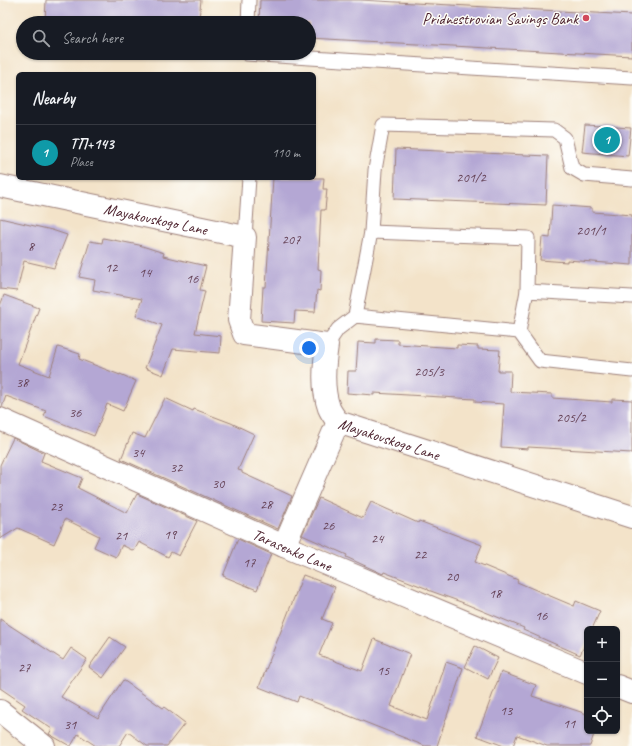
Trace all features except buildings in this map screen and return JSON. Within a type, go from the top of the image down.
[{"type":"street","name":"Mayakovskogo Lane","points":[[14,185],[245,237]]},
{"type":"street","points":[[245,237],[239,320],[244,334],[327,345]]},
{"type":"street","name":"Mayakovskogo Lane","points":[[327,345],[324,390],[329,410],[338,422],[632,517]]},
{"type":"street","name":"Tarasenko Lane","points":[[0,419],[284,546],[584,673]]},
{"type":"street","points":[[284,546],[338,422]]},
{"type":"street","points":[[620,687],[632,692]]},
{"type":"street","points":[[0,711],[44,746]]},
{"type":"lane","points":[[248,16],[249,0]]},
{"type":"lane","points":[[316,58],[632,78]]},
{"type":"lane","points":[[327,345],[338,329],[355,316],[371,232],[375,170],[383,125],[554,130],[565,138],[572,168],[584,175],[632,179]]},
{"type":"lane","points":[[245,237],[249,180]]},
{"type":"lane","points":[[371,232],[528,238],[527,291],[520,332],[540,361],[632,371]]},
{"type":"lane","points":[[527,291],[632,297]]},
{"type":"lane","points":[[355,316],[520,332]]},
{"type":"place","name":"Pridnestrovian Savings Bank","points":[[586,18]]},
{"type":"place","name":"ТП+143","points":[[607,140]]}]
